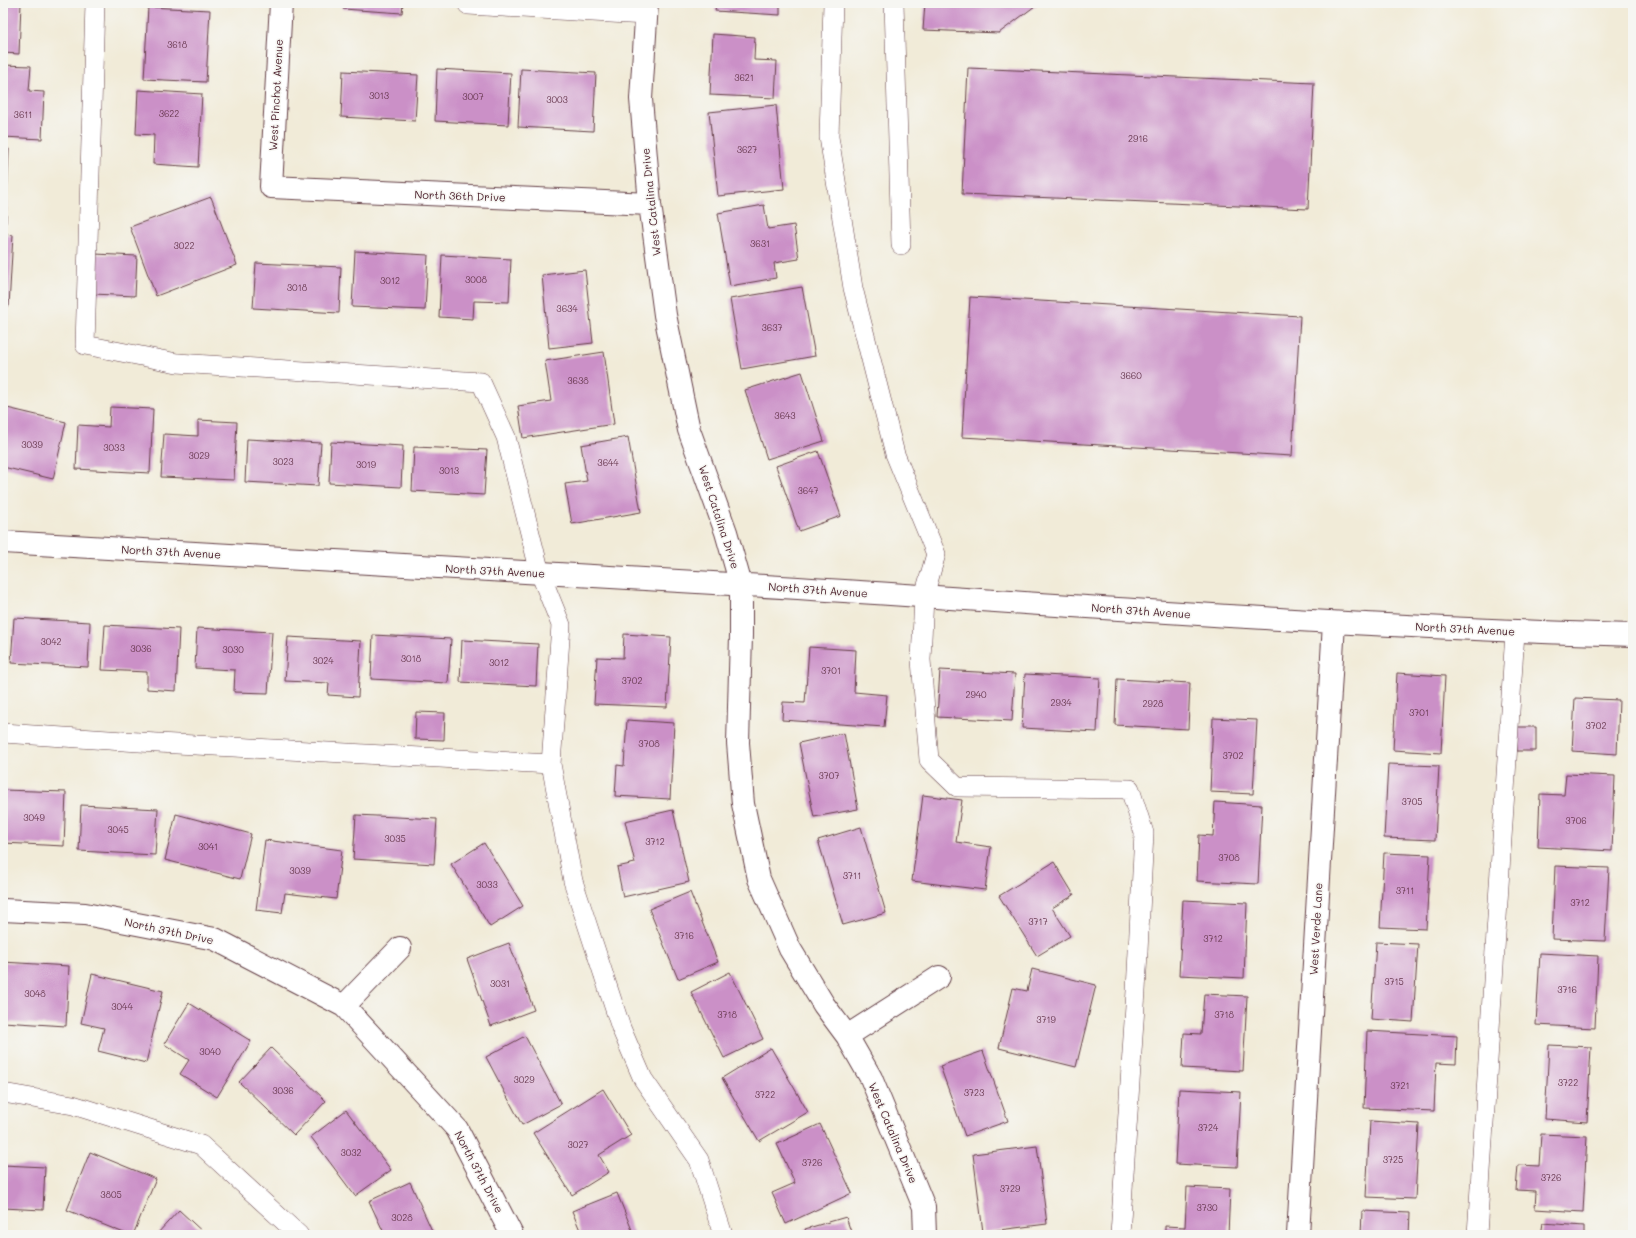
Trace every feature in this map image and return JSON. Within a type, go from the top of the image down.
[{"type":"street","name":"West Pinchot Avenue","points":[[271,187],[281,3]]},
{"type":"street","name":"West Catalina Drive","points":[[646,9],[641,99],[650,204],[665,315],[689,430],[726,532],[741,585],[738,743],[743,804],[759,879],[790,949],[824,1006],[847,1036],[870,1078],[924,1207],[925,1235]]},
{"type":"street","name":"North 36th Drive","points":[[271,187],[650,204]]},
{"type":"street","name":"North 37th Avenue","points":[[3,542],[924,596],[1334,623],[1515,632],[1633,635]]},
{"type":"street","name":"West Verde Lane","points":[[1298,1235],[1334,623]]},
{"type":"street","name":"North 37th Drive","points":[[3,910],[85,914],[215,939],[344,1006],[457,1129],[512,1235]]},
{"type":"street","points":[[344,1006],[400,948]]},
{"type":"street","points":[[847,1036],[939,977]]},
{"type":"lane","points":[[95,3],[85,345],[177,363],[480,382],[506,437],[540,573],[561,625],[551,764],[573,881],[621,1028],[643,1079],[699,1160],[723,1235]]},
{"type":"lane","points":[[468,3],[468,5],[646,9]]},
{"type":"lane","points":[[833,3],[829,137],[853,288],[895,454],[936,554],[924,596],[920,660],[929,760],[957,787],[1130,789],[1144,833],[1136,991],[1120,1235]]},
{"type":"lane","points":[[894,3],[902,245]]},
{"type":"lane","points":[[1477,1235],[1515,632]]},
{"type":"lane","points":[[3,733],[139,742],[551,764]]},
{"type":"lane","points":[[3,1093],[73,1105],[201,1145],[299,1235]]},
{"type":"building","points":[[3,3],[21,3],[19,54],[3,53]]},
{"type":"building","points":[[344,3],[403,3],[402,13],[343,9]]},
{"type":"building","points":[[716,3],[780,3],[780,15],[715,11]]},
{"type":"building","points":[[925,3],[1039,3],[999,33],[923,30]]},
{"type":"building","points":[[148,7],[210,10],[206,82],[144,79]]},
{"type":"building","points":[[713,34],[755,37],[754,60],[777,61],[775,98],[710,95]]},
{"type":"building","points":[[3,65],[31,66],[29,91],[44,92],[42,139],[3,137]]},
{"type":"building","points":[[968,68],[1314,83],[1308,209],[962,194]]},
{"type":"building","points":[[437,69],[511,73],[508,125],[435,121]]},
{"type":"building","points":[[521,69],[596,73],[593,131],[518,127]]},
{"type":"building","points":[[343,71],[418,75],[415,121],[341,117]]},
{"type":"building","points":[[138,90],[202,94],[198,167],[153,164],[154,135],[136,134]]},
{"type":"building","points":[[776,105],[784,189],[718,196],[709,112]]},
{"type":"building","points":[[3,148],[9,149],[6,223],[3,223]]},
{"type":"building","points":[[211,197],[237,265],[156,296],[130,227]]},
{"type":"building","points":[[764,205],[768,229],[794,225],[799,259],[774,263],[776,278],[730,286],[718,213]]},
{"type":"building","points":[[3,234],[13,235],[9,306],[3,306]]},
{"type":"building","points":[[355,251],[428,255],[425,310],[352,307]]},
{"type":"building","points":[[95,254],[137,256],[135,296],[93,294]]},
{"type":"building","points":[[442,255],[511,259],[509,302],[474,301],[473,319],[439,317]]},
{"type":"building","points":[[256,263],[341,267],[339,313],[253,308]]},
{"type":"building","points":[[585,270],[593,343],[549,348],[542,275]]},
{"type":"building","points":[[802,287],[815,356],[742,369],[730,299]]},
{"type":"building","points":[[970,297],[1300,316],[1292,456],[962,437]]},
{"type":"building","points":[[604,352],[614,424],[523,438],[518,406],[551,401],[545,361]]},
{"type":"building","points":[[802,372],[824,441],[767,459],[745,390]]},
{"type":"building","points":[[3,407],[66,422],[53,479],[3,467]]},
{"type":"building","points":[[110,407],[153,409],[150,473],[76,469],[78,425],[109,427]]},
{"type":"building","points":[[198,420],[237,422],[234,480],[161,477],[164,434],[198,436]]},
{"type":"building","points":[[628,437],[641,512],[572,524],[565,484],[587,481],[581,445]]},
{"type":"building","points":[[247,439],[321,443],[318,486],[245,482]]},
{"type":"building","points":[[331,442],[403,446],[401,487],[329,483]]},
{"type":"building","points":[[414,447],[487,450],[484,495],[412,491]]},
{"type":"building","points":[[818,451],[841,516],[799,531],[776,466]]},
{"type":"building","points":[[14,618],[90,622],[88,667],[11,663]]},
{"type":"building","points":[[105,625],[179,629],[176,691],[147,689],[147,672],[102,670]]},
{"type":"building","points":[[197,628],[272,632],[268,693],[234,692],[235,670],[195,668]]},
{"type":"building","points":[[624,634],[671,637],[667,707],[594,704],[597,657],[623,658]]},
{"type":"building","points":[[373,635],[451,639],[448,683],[371,679]]},
{"type":"building","points":[[288,637],[361,641],[358,697],[328,695],[329,683],[285,681]]},
{"type":"building","points":[[462,640],[538,644],[536,686],[460,682]]},
{"type":"building","points":[[809,647],[856,650],[854,692],[887,695],[884,727],[782,720],[783,702],[805,703]]},
{"type":"building","points":[[940,670],[1015,674],[1012,721],[937,717]]},
{"type":"building","points":[[1397,673],[1445,676],[1441,753],[1393,750]]},
{"type":"building","points":[[1025,674],[1100,678],[1097,732],[1022,728]]},
{"type":"building","points":[[1117,679],[1190,683],[1188,729],[1115,725]]},
{"type":"building","points":[[1575,698],[1619,700],[1617,754],[1572,751]]},
{"type":"building","points":[[416,712],[445,713],[444,740],[415,739]]},
{"type":"building","points":[[1213,718],[1257,720],[1253,794],[1210,792]]},
{"type":"building","points":[[627,720],[674,723],[670,799],[615,796],[617,765],[624,766]]},
{"type":"building","points":[[1517,727],[1536,727],[1536,751],[1517,751]]},
{"type":"building","points":[[844,733],[858,809],[814,817],[799,743]]},
{"type":"building","points":[[1388,764],[1439,766],[1435,840],[1384,838]]},
{"type":"building","points":[[1566,774],[1615,776],[1612,851],[1538,847],[1540,794],[1564,795]]},
{"type":"building","points":[[3,790],[66,792],[64,846],[3,843]]},
{"type":"building","points":[[923,795],[962,800],[956,842],[991,847],[985,890],[912,881]]},
{"type":"building","points":[[1215,802],[1262,805],[1258,884],[1197,881],[1199,835],[1213,836]]},
{"type":"building","points":[[81,805],[158,809],[155,855],[79,851]]},
{"type":"building","points":[[673,810],[689,882],[623,897],[617,867],[635,863],[625,821]]},
{"type":"building","points":[[176,814],[251,834],[240,879],[165,860]]},
{"type":"building","points":[[356,815],[437,819],[434,864],[353,859]]},
{"type":"building","points":[[861,827],[886,913],[843,925],[818,840]]},
{"type":"building","points":[[265,840],[342,850],[336,899],[285,893],[282,913],[256,910]]},
{"type":"building","points":[[484,843],[523,906],[490,927],[451,864]]},
{"type":"building","points":[[1384,853],[1430,855],[1426,929],[1380,927]]},
{"type":"building","points":[[1054,862],[1074,895],[1052,908],[1070,936],[1037,956],[999,896]]},
{"type":"building","points":[[1555,866],[1609,868],[1605,941],[1552,939]]},
{"type":"building","points":[[690,892],[718,962],[678,979],[649,909]]},
{"type":"building","points":[[1183,900],[1247,903],[1244,978],[1179,975]]},
{"type":"building","points":[[1376,942],[1418,944],[1413,1022],[1371,1019]]},
{"type":"building","points":[[509,943],[534,1010],[491,1026],[467,959]]},
{"type":"building","points":[[1540,953],[1598,956],[1595,1028],[1536,1025]]},
{"type":"building","points":[[3,962],[69,966],[66,1026],[3,1022]]},
{"type":"building","points":[[1032,969],[1096,985],[1076,1067],[999,1048],[1013,988],[1027,991]]},
{"type":"building","points":[[730,972],[763,1039],[724,1058],[691,992]]},
{"type":"building","points":[[92,974],[163,991],[146,1063],[98,1051],[104,1028],[81,1023]]},
{"type":"building","points":[[1204,994],[1247,996],[1243,1071],[1182,1068],[1184,1033],[1201,1034]]},
{"type":"building","points":[[189,1003],[251,1041],[217,1097],[180,1074],[189,1060],[164,1044]]},
{"type":"building","points":[[1367,1031],[1457,1036],[1456,1064],[1436,1063],[1434,1111],[1364,1108]]},
{"type":"building","points":[[525,1036],[561,1104],[522,1125],[486,1057]]},
{"type":"building","points":[[1549,1045],[1591,1047],[1587,1122],[1545,1119]]},
{"type":"building","points":[[271,1048],[326,1101],[294,1135],[239,1082]]},
{"type":"building","points":[[771,1048],[808,1112],[759,1141],[722,1078]]},
{"type":"building","points":[[983,1051],[1008,1121],[965,1136],[940,1066]]},
{"type":"building","points":[[603,1089],[631,1135],[599,1155],[609,1172],[572,1195],[533,1133]]},
{"type":"building","points":[[1179,1089],[1241,1092],[1237,1167],[1175,1164]]},
{"type":"building","points":[[346,1110],[391,1170],[355,1196],[311,1137]]},
{"type":"building","points":[[1370,1121],[1419,1124],[1415,1199],[1366,1197]]},
{"type":"building","points":[[820,1124],[852,1193],[786,1224],[772,1193],[795,1183],[777,1144]]},
{"type":"building","points":[[1541,1134],[1587,1136],[1583,1212],[1535,1209],[1536,1191],[1516,1190],[1518,1165],[1539,1166]]},
{"type":"building","points":[[1037,1146],[1047,1224],[983,1232],[973,1154]]},
{"type":"building","points":[[90,1152],[156,1179],[133,1235],[129,1235],[67,1210]]},
{"type":"building","points":[[3,1165],[45,1167],[43,1210],[3,1208]]},
{"type":"building","points":[[410,1182],[434,1235],[385,1235],[369,1201]]},
{"type":"building","points":[[1187,1187],[1230,1189],[1228,1235],[1165,1235],[1165,1226],[1185,1227]]},
{"type":"building","points":[[617,1193],[634,1235],[582,1235],[572,1211]]},
{"type":"building","points":[[179,1210],[206,1235],[156,1235]]},
{"type":"building","points":[[1362,1211],[1410,1213],[1409,1235],[1361,1235]]},
{"type":"building","points":[[846,1217],[852,1235],[807,1235],[805,1229]]},
{"type":"building","points":[[1543,1223],[1584,1226],[1584,1235],[1541,1235]]}]
